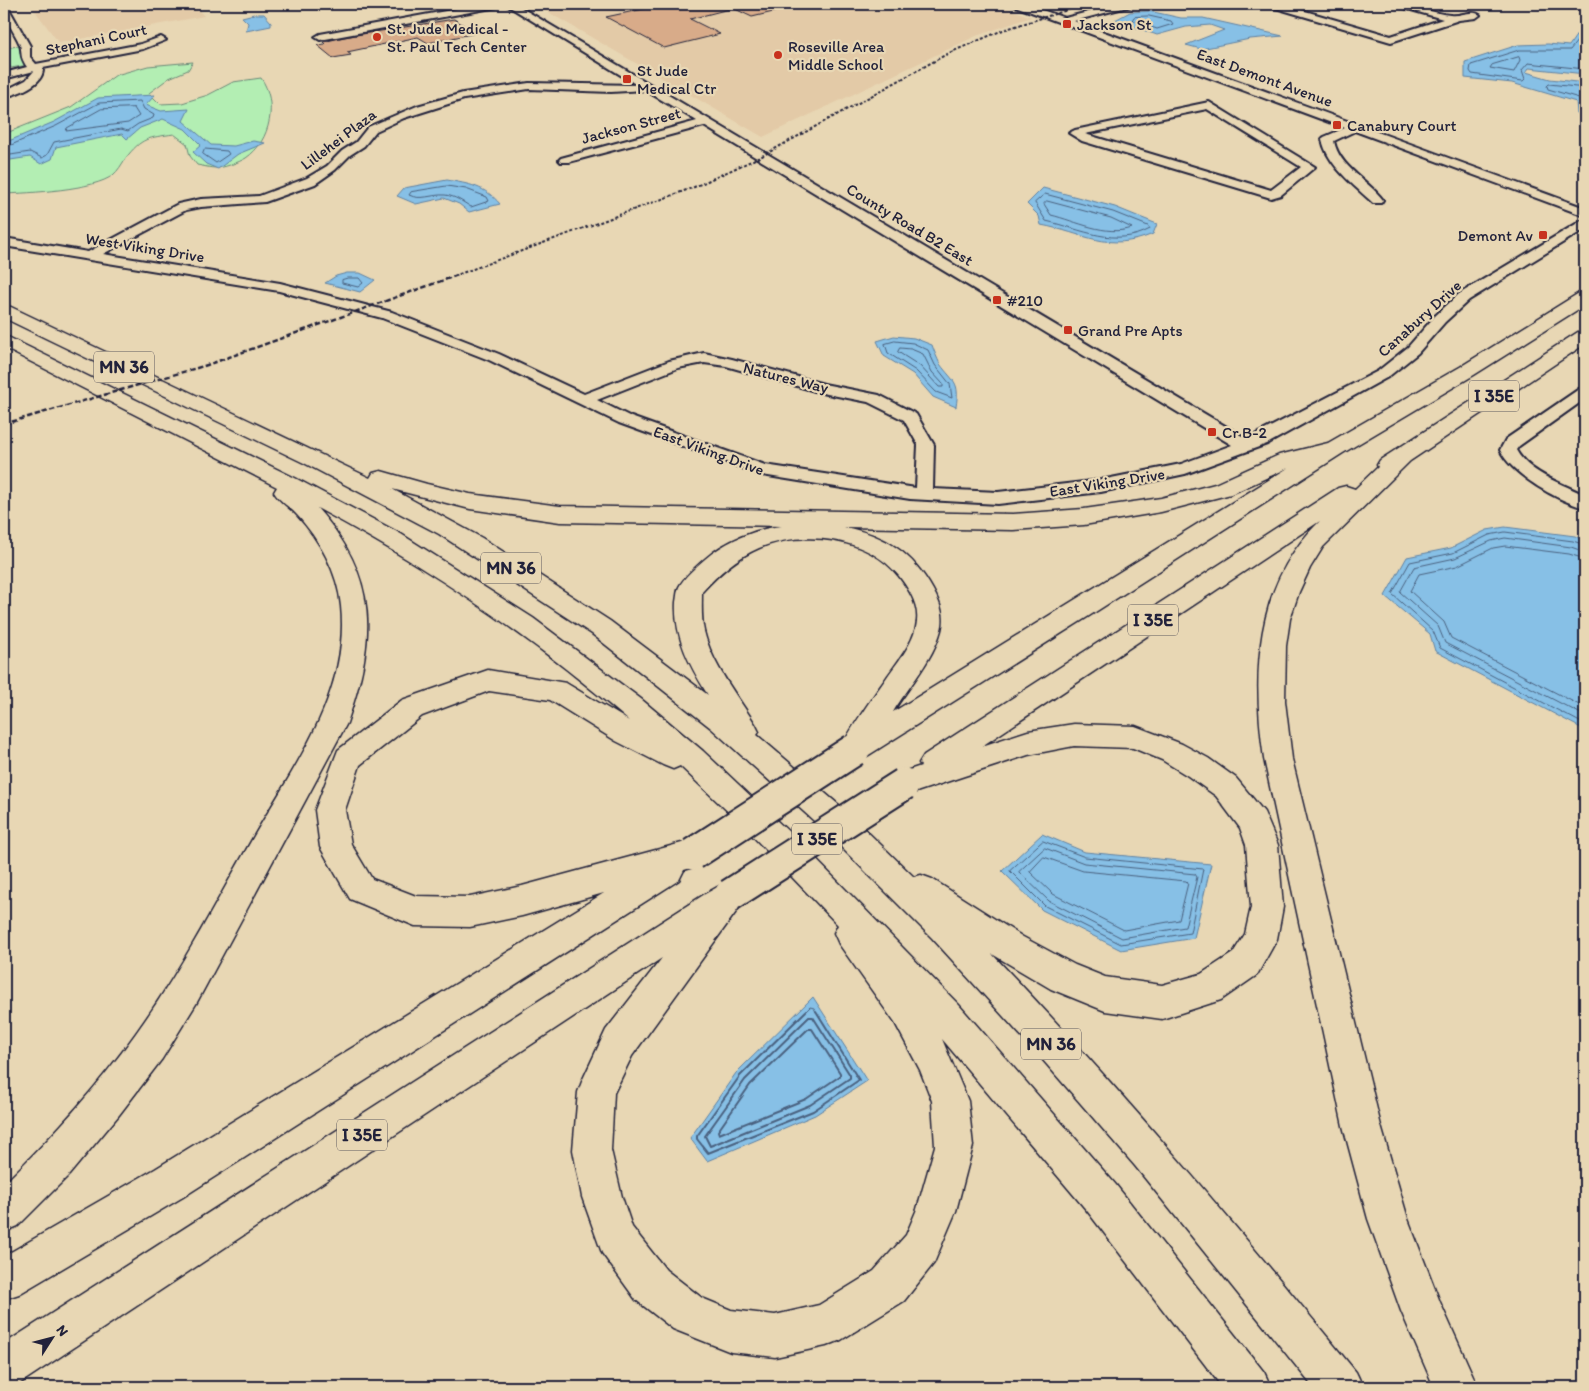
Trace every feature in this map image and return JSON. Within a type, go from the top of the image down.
[{"type":"highway","name":"I 35E","points":[[4,1279],[169,1183],[685,858],[858,746],[1080,610],[1335,448],[1467,371],[1585,297]]},
{"type":"highway","name":"MN 36","points":[[4,310],[357,480],[474,544],[601,629],[681,689],[814,800],[969,955],[1072,1066],[1251,1276],[1341,1387]]},
{"type":"highway","name":"I 35E","points":[[4,1369],[904,784],[1585,336]]},
{"type":"highway","name":"MN 36","points":[[4,341],[354,517],[410,549],[464,584],[599,680],[709,774],[897,962],[1049,1133],[1146,1252],[1249,1387]]},
{"type":"highway","points":[[243,425],[404,486],[483,504],[560,514],[1040,521],[1118,513],[1192,498],[1223,489],[1288,460],[1335,448]]},
{"type":"highway","points":[[4,1212],[81,1132],[149,1046],[184,992],[311,765],[333,723],[345,690],[355,641],[355,614],[352,588],[337,552],[311,514],[291,496],[221,450]]},
{"type":"highway","points":[[1402,456],[1316,540],[1300,564],[1286,590],[1276,620],[1270,652],[1269,688],[1271,720],[1278,759],[1362,1126],[1388,1219],[1422,1311],[1456,1387]]},
{"type":"highway","points":[[755,749],[698,650],[692,635],[688,612],[690,589],[728,553],[753,541],[783,532],[807,529],[858,538],[902,561],[924,595],[931,622],[921,650],[904,673],[858,746]]},
{"type":"highway","points":[[685,858],[522,901],[470,912],[415,910],[361,888],[336,847],[330,810],[348,758],[412,708],[488,680],[556,690],[626,733],[709,774]]},
{"type":"highway","points":[[878,862],[1011,948],[1063,977],[1105,994],[1162,1002],[1209,988],[1245,964],[1260,939],[1267,906],[1266,876],[1262,846],[1254,821],[1226,787],[1172,752],[1135,737],[1074,735],[1028,743],[904,784]]},
{"type":"highway","points":[[725,900],[619,1043],[596,1092],[592,1150],[602,1197],[616,1239],[651,1285],[688,1314],[731,1331],[775,1336],[826,1325],[889,1286],[920,1249],[936,1211],[954,1146],[950,1101],[934,1060],[907,1011],[862,951],[818,881]]},
{"type":"street","points":[[474,7],[484,4]]},
{"type":"street","points":[[320,37],[496,4]]},
{"type":"street","name":"County Road B2 East","points":[[509,4],[1246,446]]},
{"type":"street","name":"East Demont Avenue","points":[[1018,4],[1585,212]]},
{"type":"street","points":[[1065,21],[1128,4]]},
{"type":"street","points":[[1272,4],[1391,39],[1453,19],[1476,15]]},
{"type":"street","points":[[1400,4],[1453,19]]},
{"type":"street","points":[[4,7],[25,46],[26,57],[31,66],[41,67],[40,72],[36,76],[17,90],[4,94]]},
{"type":"street","name":"Stephani Court","points":[[4,76],[144,46],[161,40]]},
{"type":"street","name":"Lillehei Plaza","points":[[90,256],[182,206],[261,199],[311,182],[360,144],[372,129],[390,120],[441,102],[489,92],[532,87],[616,90],[647,87]]},
{"type":"street","points":[[1309,167],[1209,105],[1075,134],[1086,139],[1271,194],[1277,192],[1309,167],[1340,162]]},
{"type":"street","name":"Jackson Street","points":[[565,160],[706,122]]},
{"type":"street","points":[[1355,127],[1328,139],[1328,145],[1340,162],[1377,200]]},
{"type":"street","name":"Canabury Drive","points":[[1246,446],[1276,433],[1383,374],[1413,350],[1440,319],[1464,297],[1585,224]]},
{"type":"street","name":"West Viking Drive","points":[[4,242],[280,287]]},
{"type":"street","name":"East Viking Drive","points":[[280,287],[387,315],[494,357],[625,420],[762,470],[924,494],[998,498],[1101,486],[1185,469],[1246,446]]},
{"type":"street","name":"Natures Way","points":[[584,400],[674,364],[704,358],[727,362],[822,388],[873,398],[910,417],[926,445],[924,494]]},
{"type":"street","points":[[1585,392],[1512,443],[1508,450],[1510,456],[1522,468],[1585,502]]},
{"type":"shaded area","points":[[30,4],[193,4],[204,16],[59,43]]},
{"type":"shaded area","name":"Roseville Area Middle School","points":[[534,4],[997,4],[1031,17],[976,36],[763,137]]},
{"type":"green space","points":[[18,46],[22,49],[28,65],[11,68],[4,60],[5,48]]},
{"type":"green space","points":[[193,62],[188,70],[169,78],[149,93],[160,104],[182,103],[208,95],[233,82],[261,78],[269,98],[269,121],[261,142],[255,151],[246,158],[219,168],[197,165],[190,156],[187,144],[174,134],[141,142],[115,173],[104,180],[61,190],[4,194],[4,134],[71,107],[116,75],[148,66]]},
{"type":"water","points":[[1149,11],[1181,18],[1203,18],[1283,36],[1250,39],[1201,49],[1186,45],[1224,30],[1210,25],[1186,27],[1157,35],[1115,20],[1130,12]]},
{"type":"water","points":[[264,14],[271,22],[271,26],[246,31],[248,23],[242,17]]},
{"type":"water","points":[[1584,24],[1585,74],[1529,68],[1526,72],[1550,79],[1585,83],[1585,120],[1577,113],[1576,102],[1512,83],[1465,78],[1465,62],[1518,45],[1548,44],[1569,46]]},
{"type":"water","points":[[155,95],[146,105],[161,111],[189,109],[183,121],[211,145],[234,146],[253,141],[265,143],[238,154],[218,169],[206,164],[193,152],[201,145],[185,129],[163,119],[140,128],[127,139],[122,134],[56,147],[52,159],[41,164],[30,157],[4,161],[4,143],[54,122],[98,98]]},
{"type":"water","points":[[447,180],[482,190],[500,204],[469,212],[459,204],[444,198],[416,204],[397,196],[404,188]]},
{"type":"water","points":[[1043,188],[1115,207],[1157,224],[1153,234],[1123,242],[1096,240],[1041,225],[1039,216],[1027,204]]},
{"type":"water","points":[[347,273],[360,273],[375,280],[360,292],[325,283],[336,276]]},
{"type":"water","points":[[894,336],[914,338],[932,345],[940,364],[955,383],[957,392],[956,407],[933,397],[913,374],[884,356],[877,341]]},
{"type":"water","points":[[1505,527],[1575,536],[1585,541],[1585,727],[1579,727],[1435,651],[1430,634],[1385,596],[1407,557],[1451,548],[1487,530]]},
{"type":"water","points":[[1042,834],[1085,852],[1211,864],[1194,938],[1121,950],[1042,910],[1002,871]]},
{"type":"water","points":[[813,997],[867,1081],[815,1115],[707,1161],[690,1138],[736,1073]]},
{"type":"building","name":"Roseville Area Middle School","points":[[667,4],[786,4],[786,9],[752,17],[733,8],[690,19],[720,34],[664,48],[606,17]]},
{"type":"building","name":"St. Jude Medical - St. Paul Tech Center","points":[[454,19],[476,33],[428,43],[418,37],[347,52],[351,55],[333,58],[317,45],[344,37]]},
{"type":"railway","points":[[454,276],[692,188],[762,156],[949,53],[1003,30],[1087,4]]},
{"type":"railway","points":[[4,424],[207,365],[458,275]]},
{"type":"place","name":"Jackson St","points":[[1067,24]]},
{"type":"place","name":"St. Jude Medical - St. Paul Tech Center","points":[[377,37]]},
{"type":"place","name":"Roseville Area Middle School","points":[[778,55]]},
{"type":"place","name":"St Jude Medical Ctr","points":[[627,79]]},
{"type":"place","name":"Canabury Court","points":[[1337,125]]},
{"type":"place","name":"Demont Av","points":[[1543,235]]},
{"type":"place","name":"#210","points":[[997,300]]},
{"type":"place","name":"Grand Pre Apts","points":[[1068,330]]},
{"type":"place","name":"Cr B-2","points":[[1212,432]]}]
